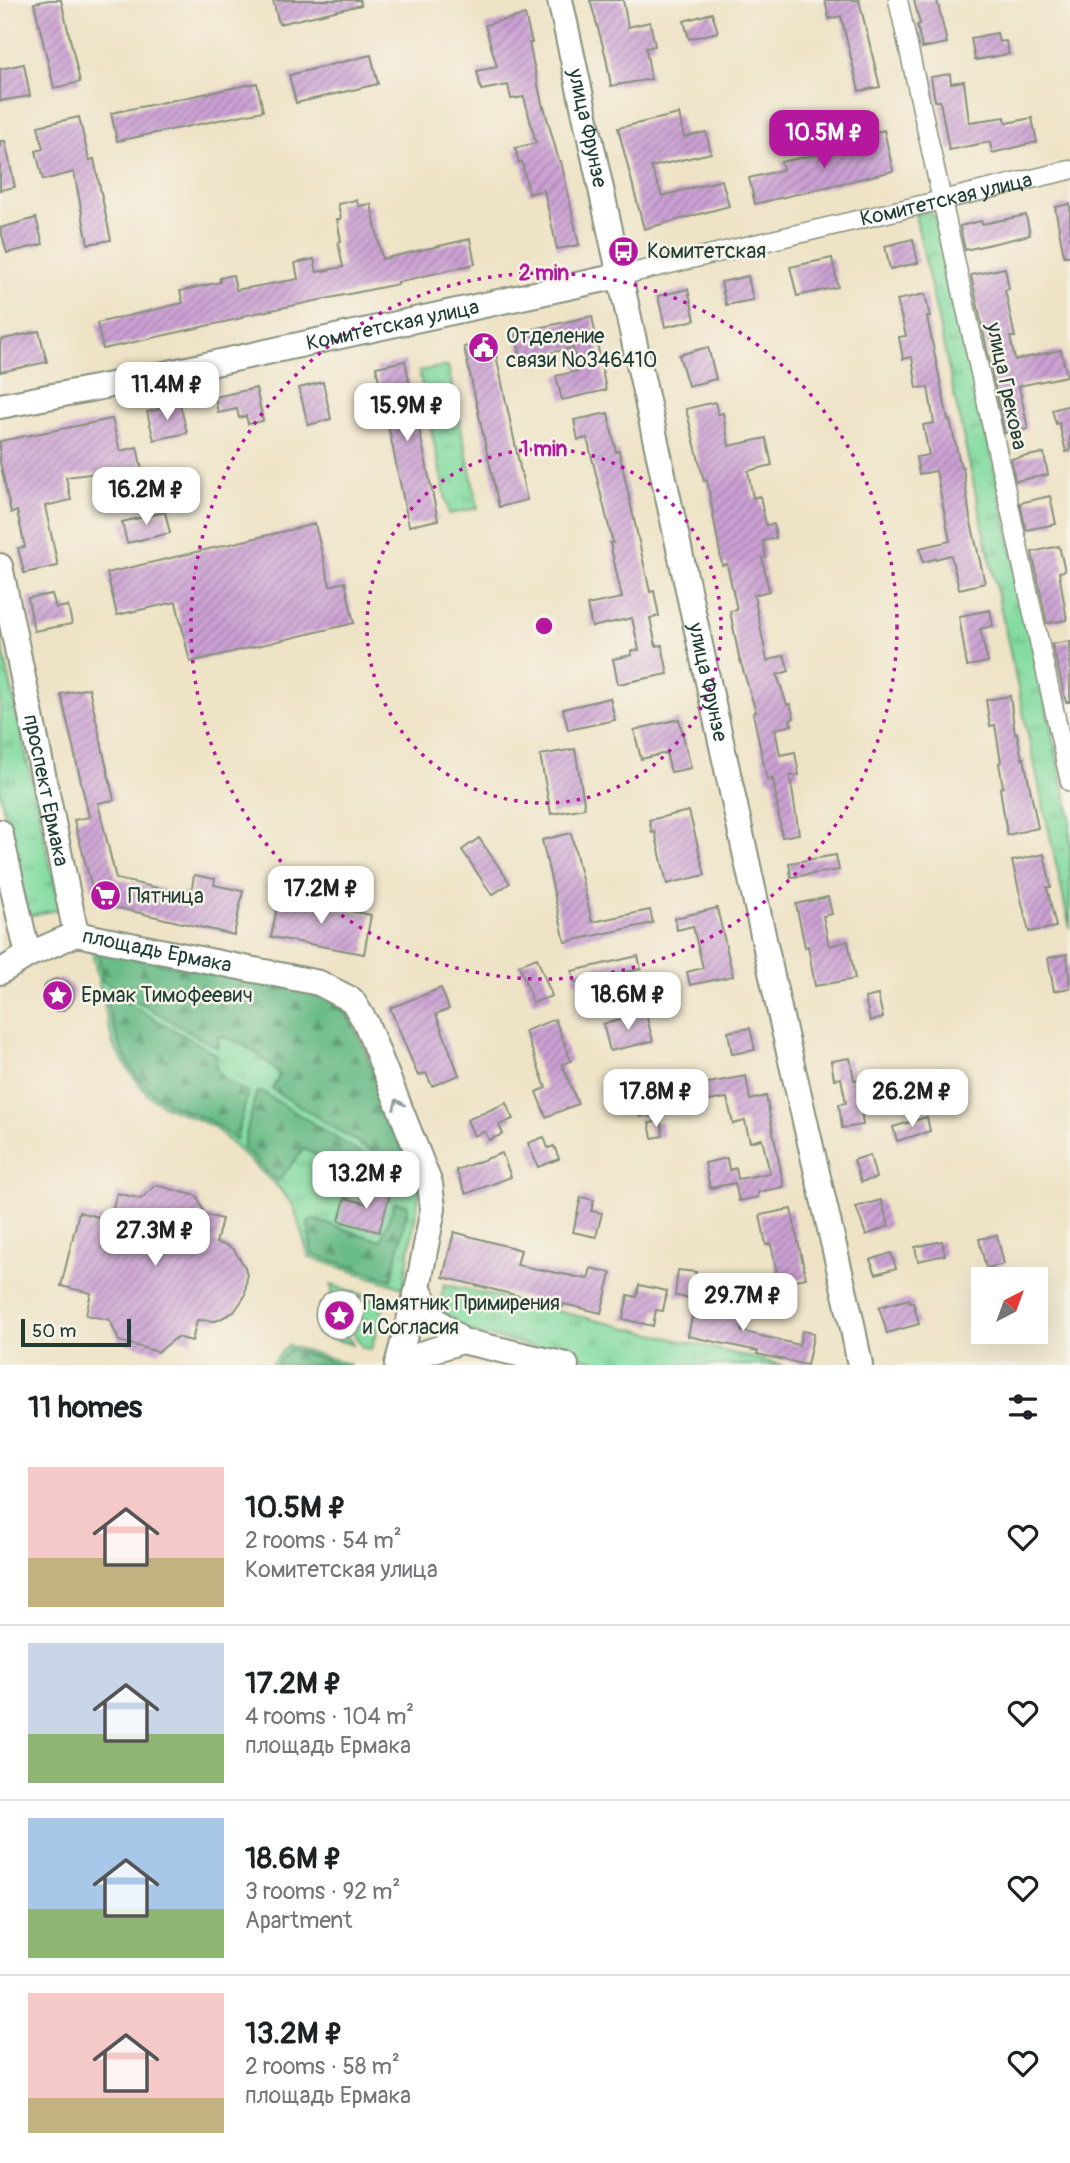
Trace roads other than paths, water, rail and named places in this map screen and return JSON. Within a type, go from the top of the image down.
[{"type":"street","name":"улица Фрунзе","points":[[560,0],[860,1365]]},
{"type":"street","name":"улица Грекова","points":[[898,0],[1070,782]]},
{"type":"street","name":"Комитетская улица","points":[[0,405],[127,382],[619,276],[1070,170]]},
{"type":"street","name":"проспект Ермака","points":[[0,566],[76,934]]},
{"type":"street","points":[[0,832],[28,955]]},
{"type":"street","name":"площадь Ермака","points":[[0,972],[28,955],[76,934],[319,983],[352,1000],[366,1023],[430,1184],[433,1209],[418,1287],[397,1365]]},
{"type":"street","points":[[418,1287],[434,1318],[462,1341],[566,1365]]},
{"type":"street","points":[[404,1365],[424,1353],[462,1341]]},
{"type":"place","name":"Комитетская","points":[[624,251]]},
{"type":"place","name":"Отделение связи №346410","points":[[483,348]]},
{"type":"place","name":"Пятница","points":[[105,896]]},
{"type":"place","name":"Ермак Тимофеевич","points":[[58,995]]},
{"type":"place","name":"Памятник Примирения и Cогласия","points":[[340,1315]]}]
